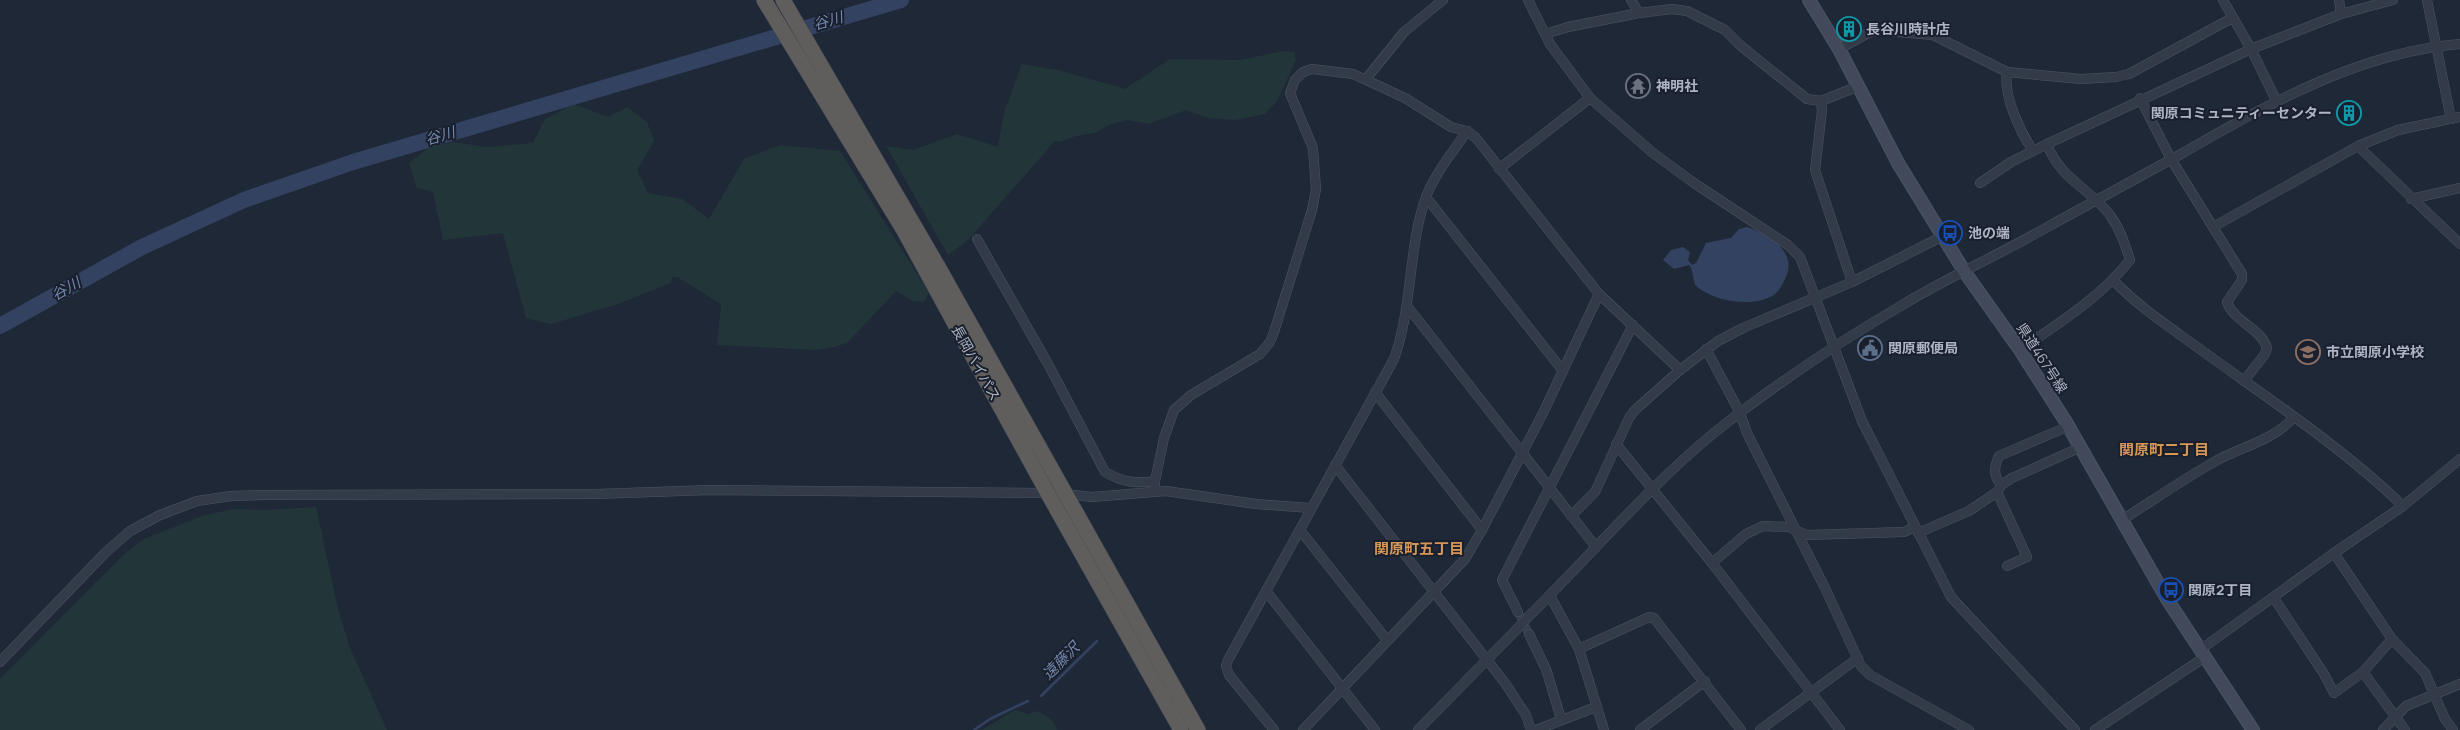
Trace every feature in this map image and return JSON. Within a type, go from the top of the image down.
[{"type":"highway","name":"長岡バイパス","points":[[764,0],[903,230],[1046,492],[1181,730]]},
{"type":"highway","name":"長岡バイパス","points":[[786,4],[811,44],[1198,730]]},
{"type":"main road","name":"県道467号線","points":[[1809,0],[1839,48],[1898,163],[1964,271],[2020,350],[2069,426],[2122,520],[2202,654],[2253,730]]},
{"type":"street","points":[[1366,79],[1404,32],[1443,0]]},
{"type":"street","points":[[1528,0],[1545,34],[1590,98],[1653,153],[1793,250],[1800,257],[1833,348],[1869,435],[1951,597],[2075,730]]},
{"type":"street","points":[[1631,0],[1639,13]]},
{"type":"street","points":[[1672,9],[1679,0]]},
{"type":"street","points":[[2222,0],[2251,49],[2277,102]]},
{"type":"street","points":[[2339,0],[2341,14]]},
{"type":"street","points":[[1980,183],[2011,162],[2140,98],[2251,49],[2341,14],[2393,0]]},
{"type":"street","points":[[2213,227],[2358,146],[2398,130],[2455,118],[2436,46],[2427,0]]},
{"type":"street","points":[[1545,34],[1568,27],[1639,13],[1672,9],[1687,11],[1717,26],[1807,99],[1821,101],[1859,86]]},
{"type":"street","points":[[1839,48],[1874,30],[1923,33],[1932,35],[2007,72],[2081,79],[2116,77],[2128,74],[2232,18]]},
{"type":"street","points":[[1418,730],[1688,455],[1740,413],[1833,348],[1904,304],[2017,245],[2095,200],[2277,102],[2327,78],[2392,56],[2436,46],[2460,44]]},
{"type":"street","points":[[1155,491],[1155,481],[1166,426],[1174,410],[1191,395],[1260,354],[1270,342],[1274,332],[1312,210],[1316,190],[1313,148],[1290,92],[1295,80],[1303,72],[1312,68],[1353,74],[1366,79],[1405,98],[1451,127],[1467,132],[1476,138],[1599,294],[1680,370]]},
{"type":"street","points":[[2007,72],[2008,89],[2020,132],[2033,151]]},
{"type":"street","points":[[1499,169],[1590,98]]},
{"type":"street","points":[[2140,98],[2171,159],[2242,274],[2242,280],[2228,297],[2229,308],[2259,336],[2267,348],[2265,354],[2244,381]]},
{"type":"street","points":[[1821,101],[1822,112],[1815,170],[1852,282]]},
{"type":"street","points":[[1274,730],[1229,675],[1226,666],[1310,508],[1394,358],[1407,306],[1413,258],[1426,197],[1467,132]]},
{"type":"street","points":[[2020,350],[2114,281],[2130,260],[2120,231],[2109,214],[2060,168],[2047,144]]},
{"type":"street","points":[[2358,146],[2460,244]]},
{"type":"street","points":[[2412,199],[2460,188]]},
{"type":"street","points":[[1426,197],[1562,371]]},
{"type":"street","points":[[1571,516],[1595,492],[1616,444],[1635,410],[1706,349],[1743,328],[1816,299],[1943,236]]},
{"type":"street","points":[[977,239],[1048,364],[1105,472],[1119,480],[1137,483],[1155,481]]},
{"type":"street","points":[[2114,281],[2132,300],[2163,324],[2294,417],[2369,474],[2403,506]]},
{"type":"street","points":[[1304,730],[1465,559],[1522,453],[1599,294]]},
{"type":"street","points":[[1407,306],[1596,547]]},
{"type":"street","points":[[1518,612],[1502,580],[1634,325]]},
{"type":"street","points":[[1706,349],[1740,413],[1747,433],[1861,666],[1870,674],[1969,730]]},
{"type":"street","points":[[1375,392],[1482,530]]},
{"type":"street","points":[[2122,520],[2215,462],[2279,431],[2294,417]]},
{"type":"street","points":[[2008,566],[2027,557],[1996,479],[1994,468],[1999,456],[2069,426]]},
{"type":"street","points":[[1616,444],[1712,563],[1840,730]]},
{"type":"street","points":[[1712,563],[1755,529],[1762,526],[1778,526],[1796,530],[1807,535],[1865,534],[1916,530],[1969,511],[1999,488],[2081,447]]},
{"type":"street","points":[[2096,730],[2202,654],[2334,553],[2403,506],[2459,458]]},
{"type":"street","points":[[1335,465],[1487,659],[1517,700],[1531,730]]},
{"type":"street","points":[[0,662],[106,552],[130,531],[160,515],[197,501],[213,498],[256,496],[597,494],[710,490],[1046,492],[1092,497],[1155,491],[1201,494],[1256,504],[1310,508]]},
{"type":"street","points":[[1300,530],[1387,640]]},
{"type":"street","points":[[2334,553],[2392,639],[2421,666],[2435,693],[2445,719],[2453,730]]},
{"type":"street","points":[[1266,591],[1375,730]]},
{"type":"street","points":[[1550,596],[1579,649],[1604,730]]},
{"type":"street","points":[[2274,598],[2324,674],[2334,693],[2363,672],[2392,639]]},
{"type":"street","points":[[1579,649],[1649,617],[1654,618],[1741,730]]},
{"type":"street","points":[[1529,634],[1546,669],[1561,719]]},
{"type":"street","points":[[1760,730],[1858,658]]},
{"type":"street","points":[[2363,672],[2405,730]]},
{"type":"street","points":[[1640,730],[1705,682]]},
{"type":"street","points":[[2383,730],[2406,706],[2460,684]]},
{"type":"street","points":[[1536,730],[1596,707]]},
{"type":"green space","points":[[1284,51],[1294,52],[1296,60],[1277,101],[1265,114],[1235,120],[1208,118],[1186,110],[1149,124],[1127,120],[1111,124],[1095,133],[1076,136],[1059,142],[1055,141],[967,241],[948,255],[886,146],[913,150],[957,134],[998,147],[1004,112],[1022,64],[1058,70],[1125,89],[1170,59],[1239,60]]},
{"type":"green space","points":[[574,104],[608,117],[627,107],[647,122],[654,141],[637,170],[648,193],[682,199],[709,219],[744,159],[780,145],[840,151],[929,293],[924,302],[913,301],[896,291],[847,343],[816,350],[717,345],[721,304],[677,277],[672,277],[671,283],[615,305],[551,324],[526,318],[503,233],[443,240],[433,192],[417,188],[409,163],[429,147],[453,142],[487,147],[533,143],[545,119]]},
{"type":"green space","points":[[316,507],[338,609],[350,648],[387,730],[0,730],[0,679],[123,555],[144,539],[202,516],[233,509],[267,510]]},
{"type":"green space","points":[[1015,710],[1028,714],[1038,711],[1053,721],[1057,730],[982,730]]},
{"type":"water","points":[[1747,227],[1773,240],[1786,254],[1788,262],[1788,271],[1779,290],[1774,295],[1763,300],[1753,302],[1732,301],[1711,295],[1695,285],[1689,265],[1674,269],[1663,260],[1671,250],[1683,247],[1690,252],[1688,260],[1692,265],[1696,263],[1706,243],[1731,238],[1739,229]]},
{"type":"waterway","name":"谷川","points":[[0,326],[142,247],[244,200],[353,162],[901,0]]},
{"type":"waterway","name":"遠藤沢","points":[[1041,696],[1097,641]]},
{"type":"waterway","name":"遠藤沢","points":[[974,730],[990,719],[1028,701]]},
{"type":"tunnel","points":[[1518,612],[1529,634]]},
{"type":"place","name":"長谷川時計店","points":[[1849,29]]},
{"type":"place","name":"神明社","points":[[1638,86]]},
{"type":"place","name":"関原コミュニティーセンター","points":[[2349,113]]},
{"type":"place","name":"池の端","points":[[1950,233]]},
{"type":"place","name":"関原郵便局","points":[[1870,348]]},
{"type":"place","name":"市立関原小学校","points":[[2308,352]]},
{"type":"place","name":"関原2丁目","points":[[2171,590]]},
{"type":"district","name":"関原町二丁目","points":[[2164,450]]},
{"type":"district","name":"関原町五丁目","points":[[1419,549]]}]
